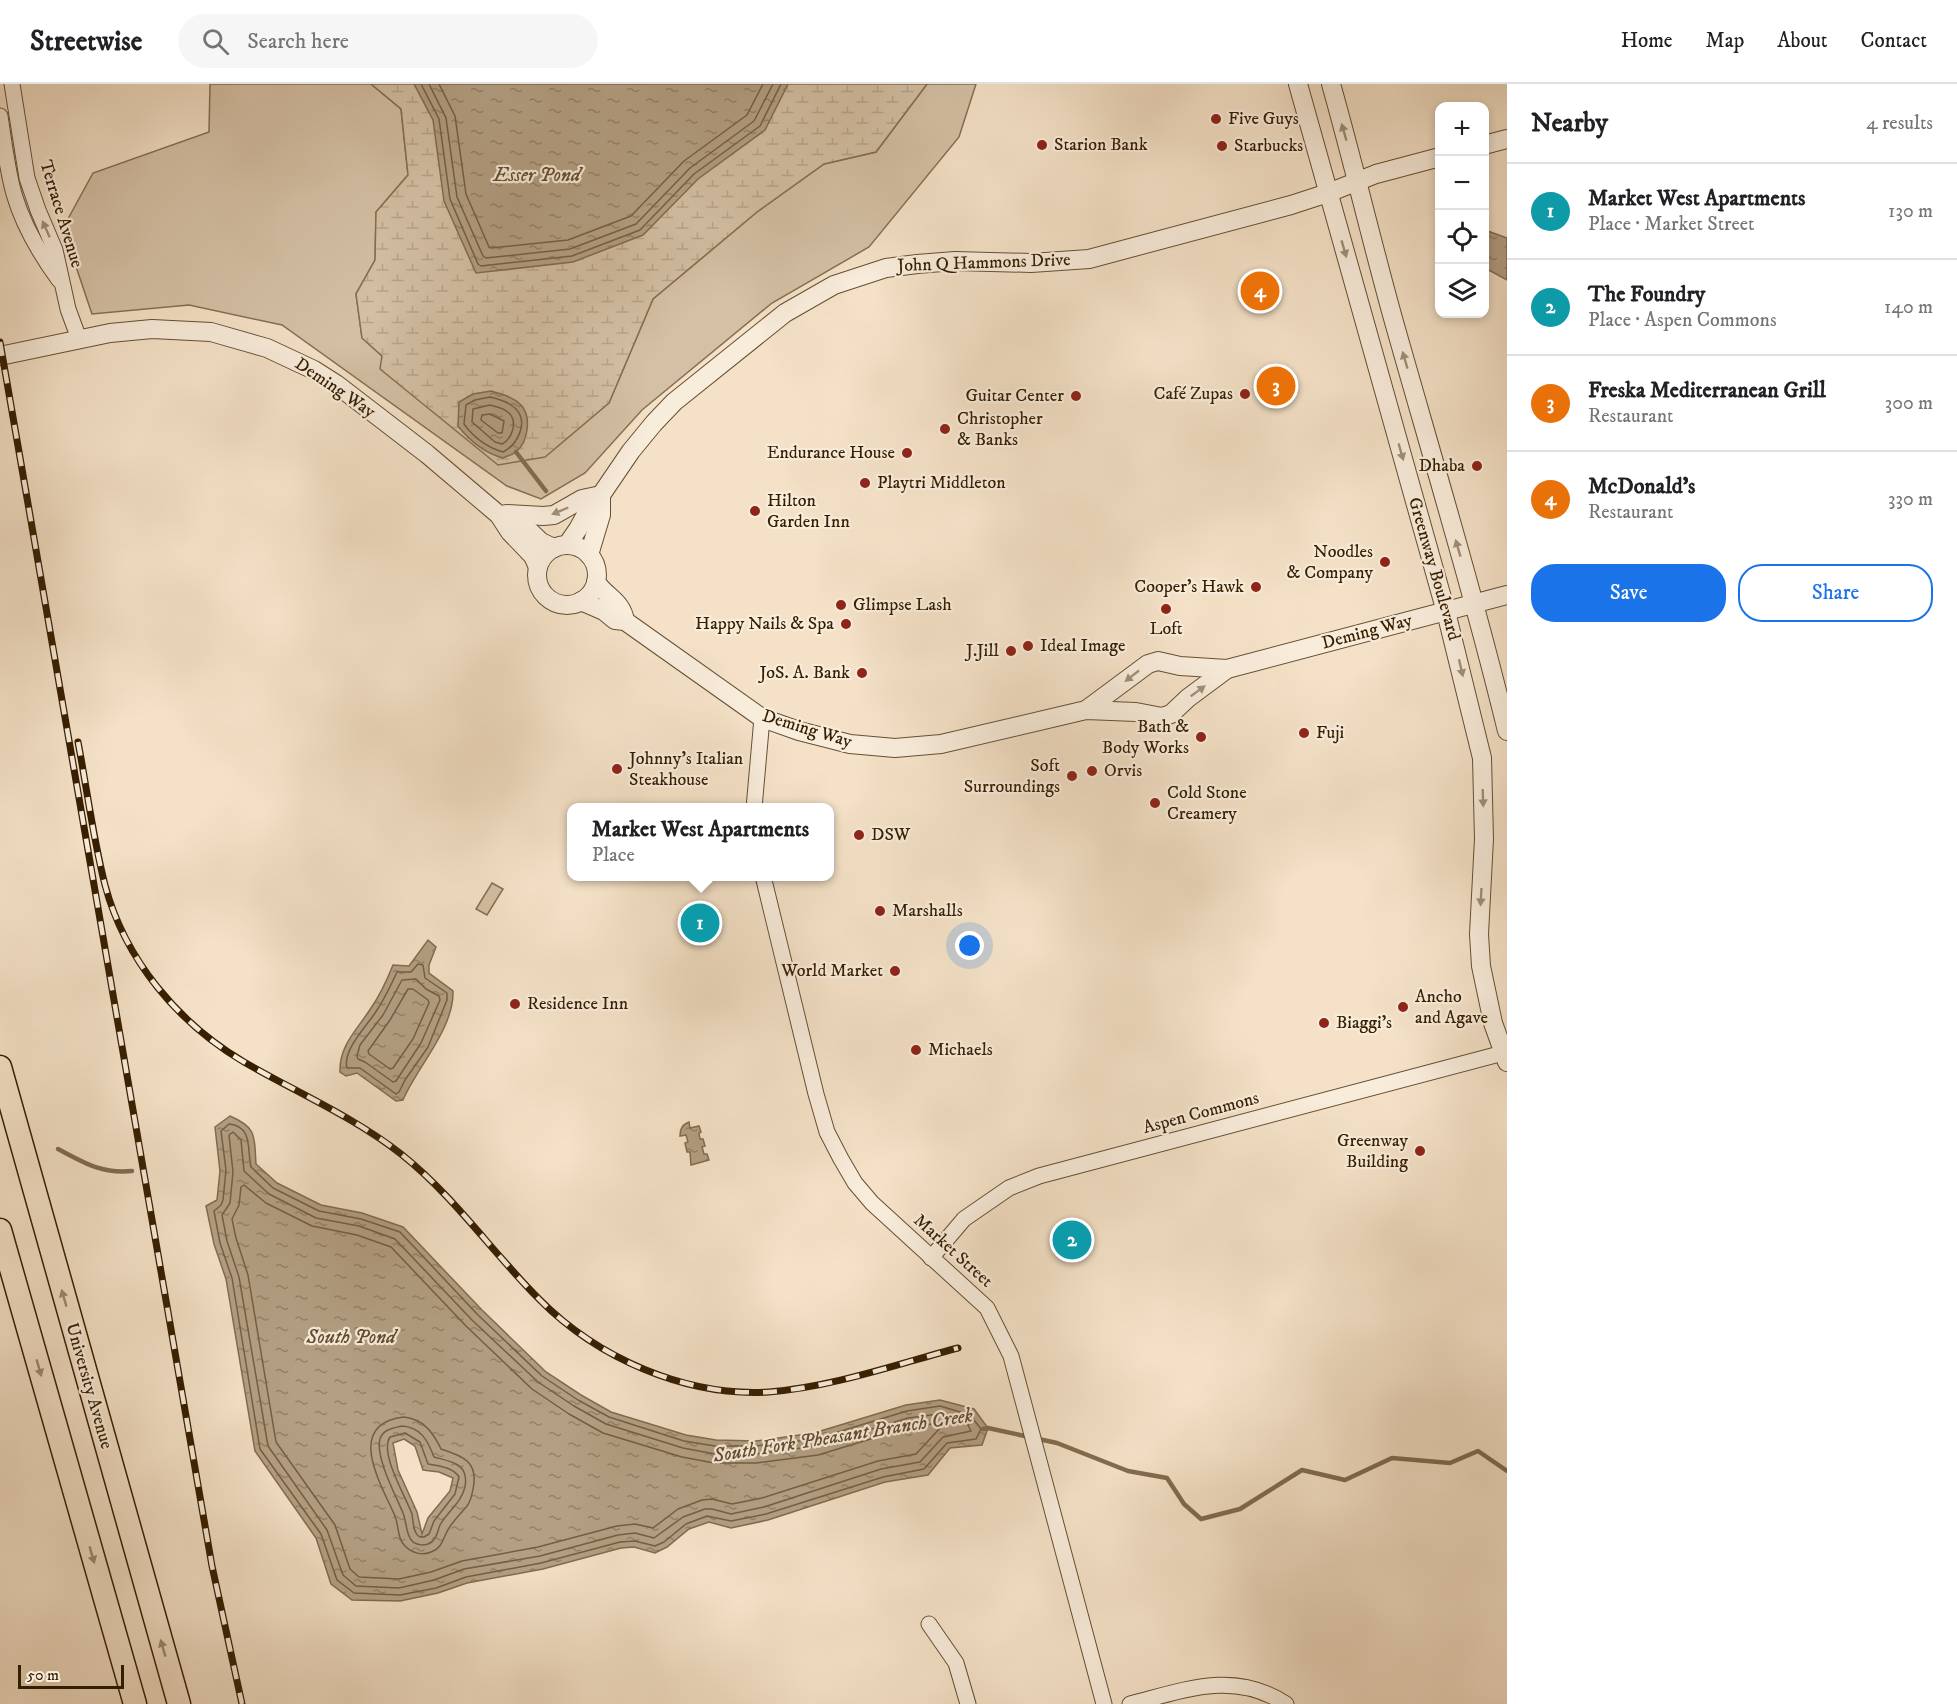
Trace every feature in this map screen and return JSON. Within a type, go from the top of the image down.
[{"type":"main road","name":"University Avenue","points":[[0,1067],[179,1704]]},
{"type":"main road","points":[[0,1230],[135,1704]]},
{"type":"street","name":"Terrace Avenue","points":[[12,84],[27,178],[55,250],[68,309],[79,339]]},
{"type":"street","name":"Greenway Boulevard","points":[[1298,84],[1446,612],[1482,758],[1485,839],[1479,934],[1481,966],[1488,1004],[1506,1056]]},
{"type":"street","name":"Greenway Boulevard","points":[[1331,84],[1365,216],[1507,731]]},
{"type":"street","name":"Terrace Avenue","points":[[0,116],[14,196],[42,256],[62,285]]},
{"type":"street","points":[[1489,144],[1507,139]]},
{"type":"street","name":"John Q Hammons Drive","points":[[561,547],[578,529],[589,509],[631,451],[674,402],[785,313],[834,285],[886,268],[917,264],[955,261],[1031,263],[1089,259],[1328,193],[1376,174],[1435,158]]},
{"type":"street","name":"Deming Way","points":[[0,356],[110,333],[152,329],[211,332],[267,348],[306,366],[336,384],[427,454],[499,514],[510,532],[533,555],[538,567]]},
{"type":"street","name":"John Q Hammons Drive","points":[[589,555],[601,515],[601,495]]},
{"type":"street","points":[[499,514],[554,515],[582,499],[601,495]]},
{"type":"street","name":"Deming Way","points":[[499,514],[520,522],[541,542],[561,547]]},
{"type":"street","points":[[575,546],[589,555],[596,567],[596,582],[588,596],[581,601],[567,605],[550,600],[544,594],[538,582],[538,567],[547,553],[561,547],[575,546]]},
{"type":"street","name":"Deming Way","points":[[596,582],[602,591],[623,610],[625,621]]},
{"type":"street","name":"Deming Way","points":[[1086,710],[1148,664],[1158,662],[1227,669],[1507,595]]},
{"type":"street","name":"Deming Way","points":[[581,601],[604,611],[615,620],[625,621],[762,718],[850,744],[895,748],[955,742],[1086,710],[1136,712],[1162,717],[1171,714],[1188,698],[1227,669]]},
{"type":"street","points":[[754,803],[762,718]]},
{"type":"street","name":"Market Street","points":[[764,881],[827,1132],[840,1160],[872,1203],[987,1308],[1011,1356],[1104,1704]]},
{"type":"street","name":"Aspen Commons","points":[[930,1258],[964,1219],[1009,1188],[1039,1176],[1506,1056]]},
{"type":"street","points":[[929,1624],[956,1663],[968,1704]]},
{"type":"street","points":[[1130,1704],[1192,1688],[1233,1684],[1253,1688],[1286,1704]]},
{"type":"green space","points":[[210,84],[371,84],[401,109],[408,175],[376,212],[375,260],[356,294],[362,338],[382,356],[609,403],[653,299],[757,212],[824,164],[876,152],[927,84],[976,84],[959,137],[869,247],[772,303],[642,410],[585,473],[541,499],[507,486],[282,325],[189,305],[92,314],[63,228],[93,173],[209,132]]},
{"type":"green space","points":[[371,84],[927,84],[876,152],[824,164],[757,212],[653,299],[609,403],[545,457],[498,465],[380,369],[382,356],[362,338],[356,294],[375,260],[376,212],[408,175],[401,109]]},
{"type":"green space","points":[[492,883],[503,889],[487,915],[476,909]]},
{"type":"water","name":"Esser Pond","points":[[414,84],[788,84],[765,130],[698,179],[643,235],[573,262],[476,273],[444,201],[433,120]]},
{"type":"water","points":[[1489,231],[1507,238],[1507,280],[1489,270]]},
{"type":"water","points":[[491,391],[518,402],[527,416],[526,436],[520,448],[503,458],[478,446],[458,426],[459,402],[473,394]]},
{"type":"water","points":[[428,940],[436,947],[429,965],[429,973],[453,991],[452,1005],[448,1019],[434,1047],[403,1100],[396,1101],[357,1073],[346,1076],[340,1072],[341,1062],[346,1045],[377,998],[393,965],[409,966]]},
{"type":"water","name":"South Pond","points":[[230,1116],[246,1125],[253,1134],[256,1164],[277,1183],[321,1205],[362,1213],[403,1227],[482,1310],[546,1372],[611,1412],[686,1435],[716,1440],[756,1441],[814,1433],[906,1405],[940,1400],[974,1409],[988,1428],[982,1445],[950,1448],[928,1475],[885,1482],[768,1520],[731,1528],[709,1522],[689,1529],[667,1547],[655,1553],[634,1547],[621,1548],[543,1569],[467,1583],[438,1593],[400,1601],[352,1600],[331,1584],[316,1538],[255,1451],[226,1279],[214,1244],[206,1206],[217,1200],[220,1171],[215,1127]],"holes":[[[404,1439],[415,1446],[423,1470],[439,1472],[453,1478],[450,1491],[428,1518],[422,1534],[417,1512],[398,1470],[393,1443]]]},
{"type":"water","points":[[689,1122],[690,1128],[699,1126],[700,1139],[703,1139],[705,1146],[702,1147],[704,1154],[707,1154],[709,1160],[691,1165],[690,1152],[687,1152],[685,1143],[688,1142],[686,1135],[680,1136],[680,1131]]},
{"type":"waterway","points":[[516,452],[546,491]]},
{"type":"waterway","name":"South Fork Pheasant Branch Creek","points":[[58,1149],[102,1169],[132,1171]]},
{"type":"waterway","name":"South Fork Pheasant Branch Creek","points":[[983,1429],[988,1428],[1057,1443],[1128,1471],[1167,1478],[1184,1504],[1201,1519],[1240,1509],[1302,1470],[1345,1480],[1392,1458],[1450,1463],[1478,1451],[1507,1471]]},
{"type":"railway","points":[[0,342],[212,1566],[242,1704]]},
{"type":"railway","points":[[78,742],[105,885],[114,913],[140,964],[157,987],[176,1009],[220,1046],[244,1062],[364,1128],[401,1154],[456,1206],[539,1299],[588,1339],[615,1356],[645,1370],[706,1388],[738,1392],[769,1392],[817,1385],[958,1348]]},
{"type":"place","name":"Five Guys","points":[[1216,119]]},
{"type":"place","name":"Starion Bank","points":[[1042,145]]},
{"type":"place","name":"Starbucks","points":[[1222,146]]},
{"type":"place","name":"McDonald's","points":[[1260,291]]},
{"type":"place","name":"Freska Mediterranean Grill","points":[[1276,386]]},
{"type":"place","name":"Café Zupas","points":[[1245,394]]},
{"type":"place","name":"Guitar Center","points":[[1076,396]]},
{"type":"place","name":"Christopher & Banks","points":[[945,429]]},
{"type":"place","name":"Endurance House","points":[[907,453]]},
{"type":"place","name":"Dhaba","points":[[1477,466]]},
{"type":"place","name":"Playtri Middleton","points":[[865,483]]},
{"type":"place","name":"Hilton Garden Inn","points":[[755,511]]},
{"type":"place","name":"Noodles & Company","points":[[1385,562]]},
{"type":"place","name":"Cooper's Hawk","points":[[1256,587]]},
{"type":"place","name":"Glimpse Lash","points":[[841,605]]},
{"type":"place","name":"Loft","points":[[1166,609]]},
{"type":"place","name":"Happy Nails & Spa","points":[[846,624]]},
{"type":"place","name":"Ideal Image","points":[[1028,646]]},
{"type":"place","name":"J.Jill","points":[[1011,651]]},
{"type":"place","name":"JoS. A. Bank","points":[[862,673]]},
{"type":"place","name":"Fuji","points":[[1304,733]]},
{"type":"place","name":"Bath & Body Works","points":[[1201,737]]},
{"type":"place","name":"Johnny's Italian Steakhouse","points":[[617,769]]},
{"type":"place","name":"Orvis","points":[[1092,771]]},
{"type":"place","name":"Soft Surroundings","points":[[1072,776]]},
{"type":"place","name":"Cold Stone Creamery","points":[[1155,803]]},
{"type":"place","name":"DSW","points":[[859,835]]},
{"type":"place","name":"Marshalls","points":[[880,911]]},
{"type":"place","name":"Market West Apartments","points":[[700,923]]},
{"type":"place","name":"World Market","points":[[895,971]]},
{"type":"place","name":"Residence Inn","points":[[515,1004]]},
{"type":"place","name":"Ancho and Agave","points":[[1403,1007]]},
{"type":"place","name":"Biaggi's","points":[[1324,1023]]},
{"type":"place","name":"Michaels","points":[[916,1050]]},
{"type":"place","name":"Greenway Building","points":[[1420,1151]]},
{"type":"place","name":"The Foundry","points":[[1072,1240]]}]
